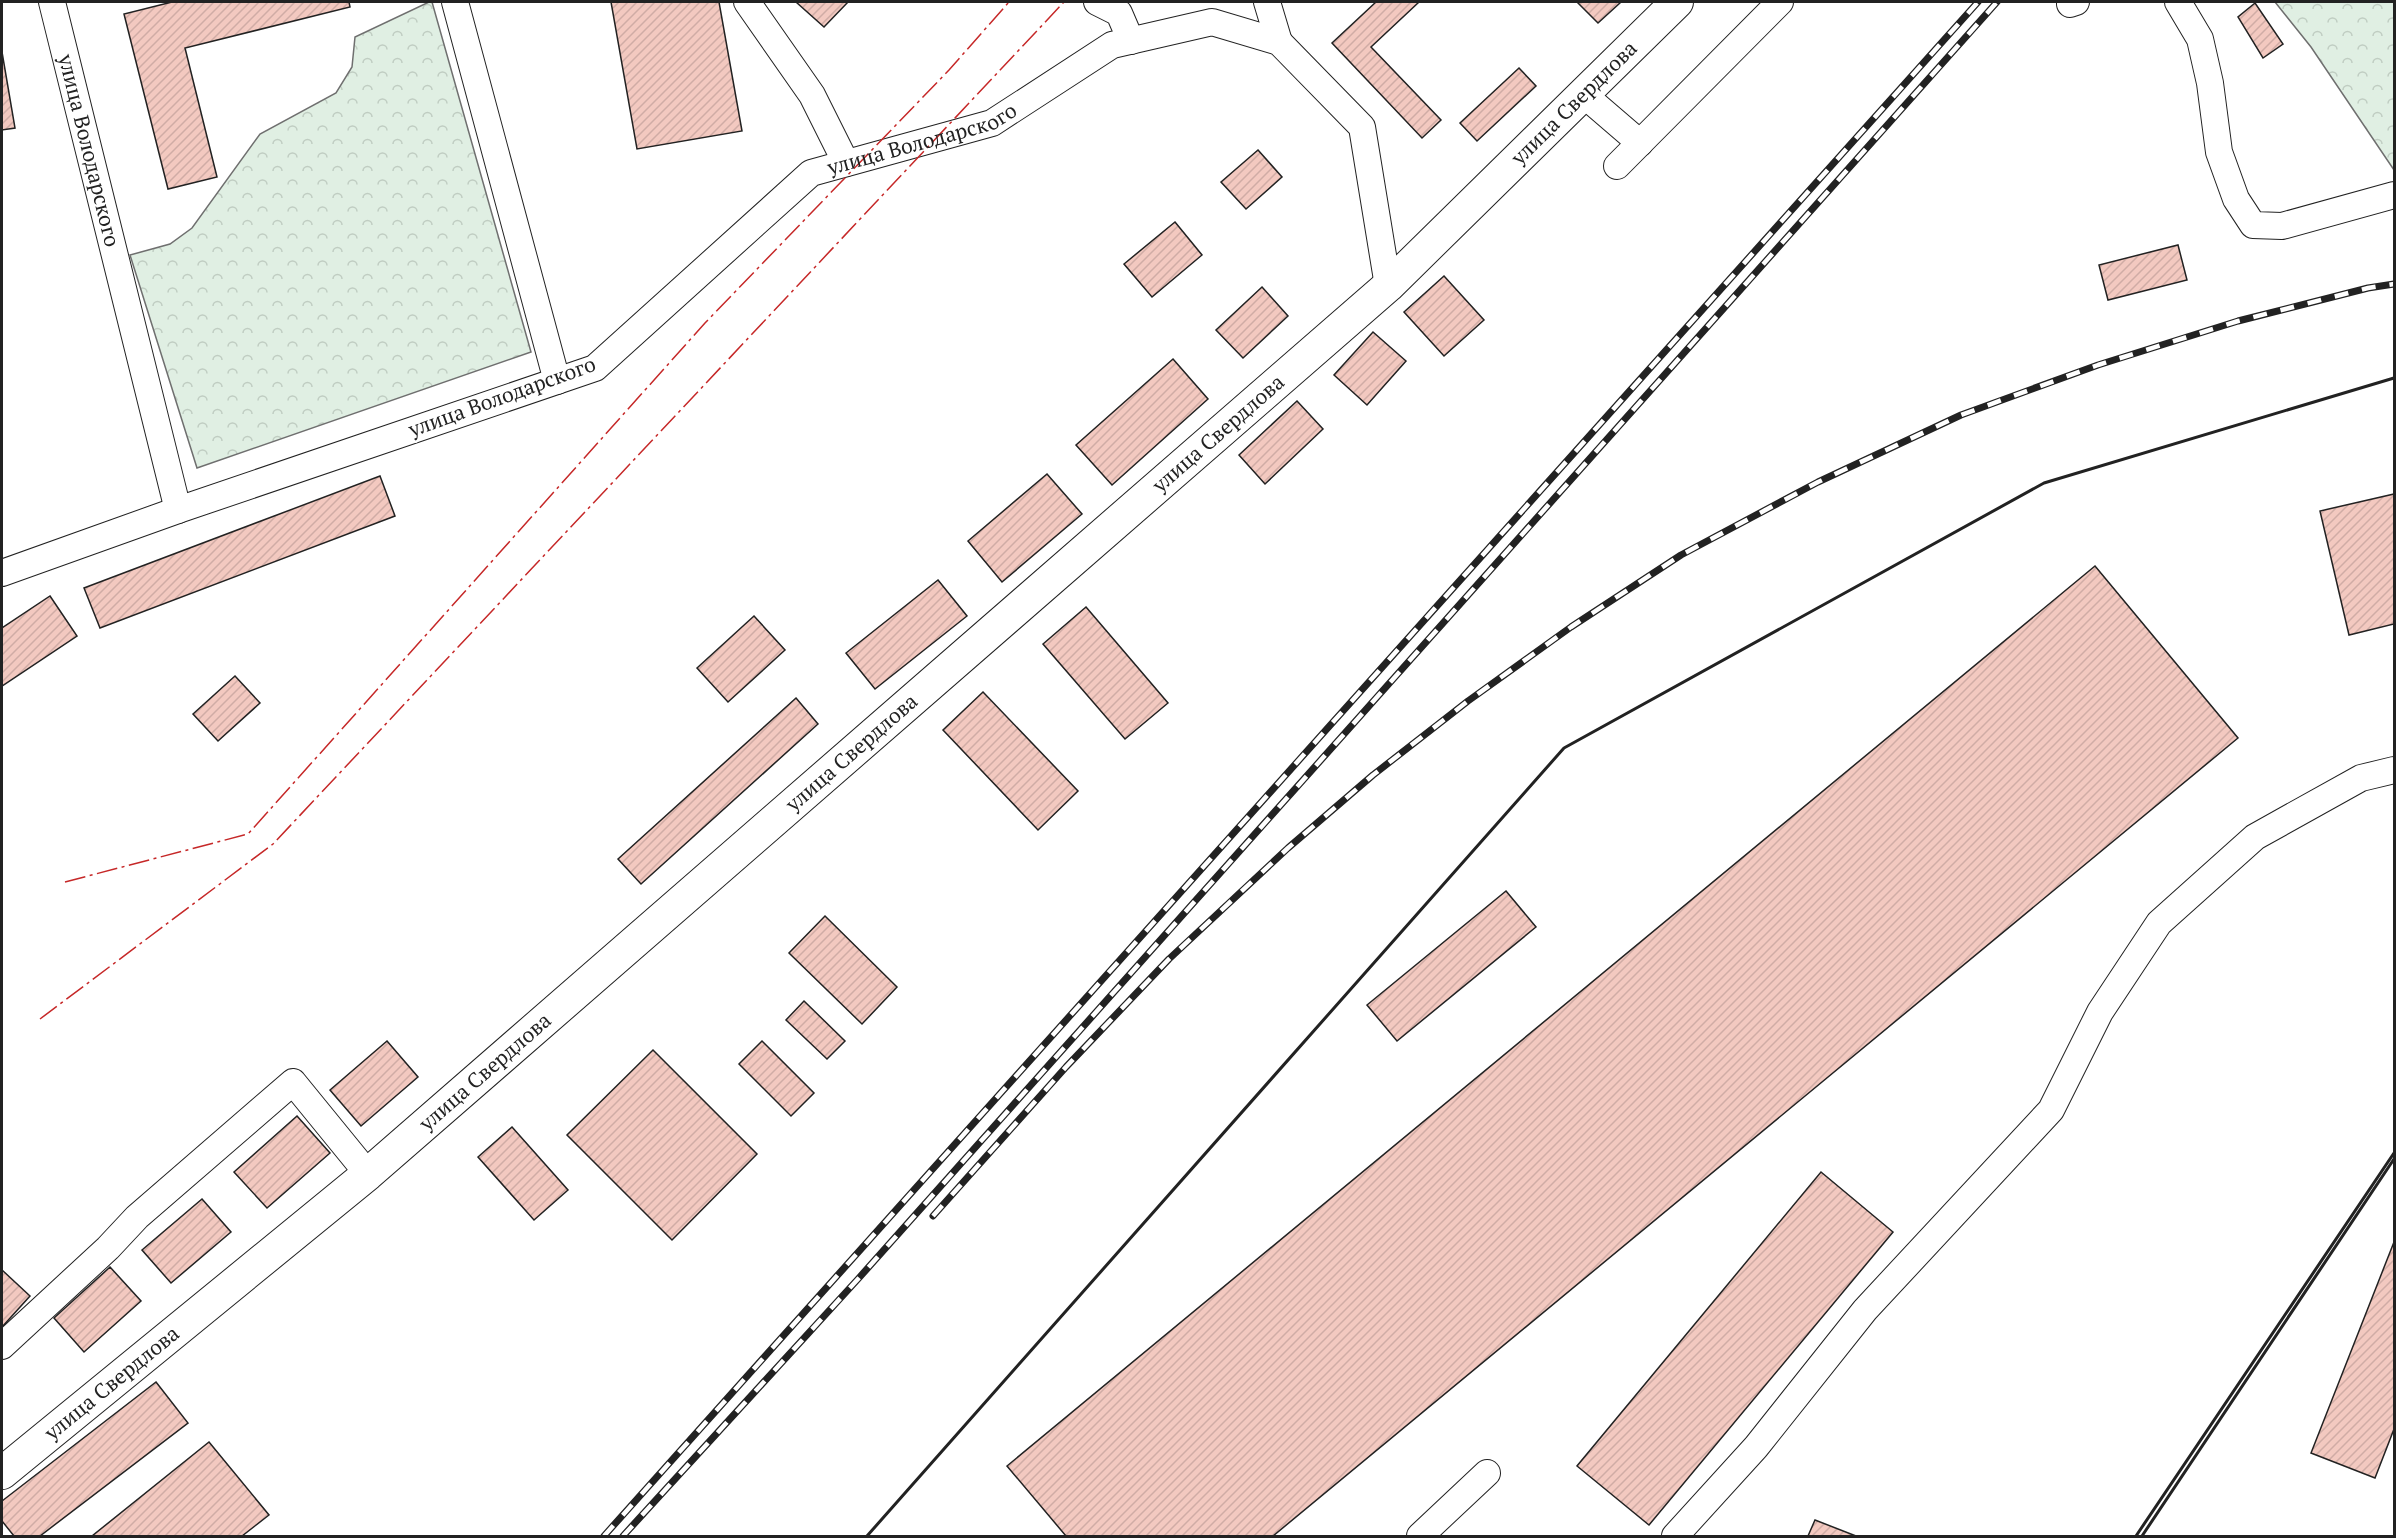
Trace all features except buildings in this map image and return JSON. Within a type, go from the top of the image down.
[{"type":"main road","name":"улица Свердлова","points":[[2,1473],[368,1174],[1388,286],[1677,2]]},
{"type":"street","name":"улица Володарского","points":[[52,2],[178,510]]},
{"type":"street","points":[[455,2],[557,381]]},
{"type":"street","points":[[747,2],[812,95],[846,163]]},
{"type":"street","points":[[1267,2],[1279,42]]},
{"type":"street","points":[[1617,166],[1780,2]]},
{"type":"street","points":[[2178,2],[2200,39],[2210,83],[2219,152],[2236,199],[2253,225],[2282,226],[2394,195]]},
{"type":"street","points":[[1113,5],[1131,41]]},
{"type":"street","name":"улица Володарского","points":[[2,573],[178,510],[595,368],[811,173],[992,123],[1113,45],[1212,22],[1279,42],[1362,127],[1388,286]]},
{"type":"street","points":[[1583,94],[1640,143]]},
{"type":"street","points":[[1675,1536],[1756,1447],[1865,1310],[2050,1110],[2100,1012],[2159,923],[2255,837],[2361,778],[2394,770]]},
{"type":"street","points":[[2,1346],[108,1248],[137,1217],[292,1082],[368,1174]]},
{"type":"street","points":[[1420,1536],[1486,1473]]},
{"type":"green space","points":[[432,2],[531,352],[197,468],[130,255],[170,244],[192,228],[260,134],[336,93],[352,67],[355,37]]},
{"type":"green space","points":[[2275,2],[2394,2],[2394,170],[2311,47]]},
{"type":"railway","points":[[604,1536],[1978,2]]},
{"type":"railway","points":[[623,1536],[858,1279],[1997,2]]},
{"type":"railway","points":[[933,1216],[1066,1067],[1169,959],[1288,848],[1373,775],[1468,701],[1571,627],[1681,555],[1818,482],[1961,415],[2098,365],[2238,321],[2368,288],[2394,284]]},
{"type":"wall","points":[[867,1536],[1564,748],[2044,483],[2394,378]]},
{"type":"wall","points":[[2136,1536],[2394,1153]]},
{"type":"wall","points":[[2142,1536],[2394,1159]]},
{"type":"power","points":[[65,882],[248,834],[705,323],[949,70],[1009,2]]},
{"type":"power","points":[[40,1019],[273,844],[1064,2]]}]
